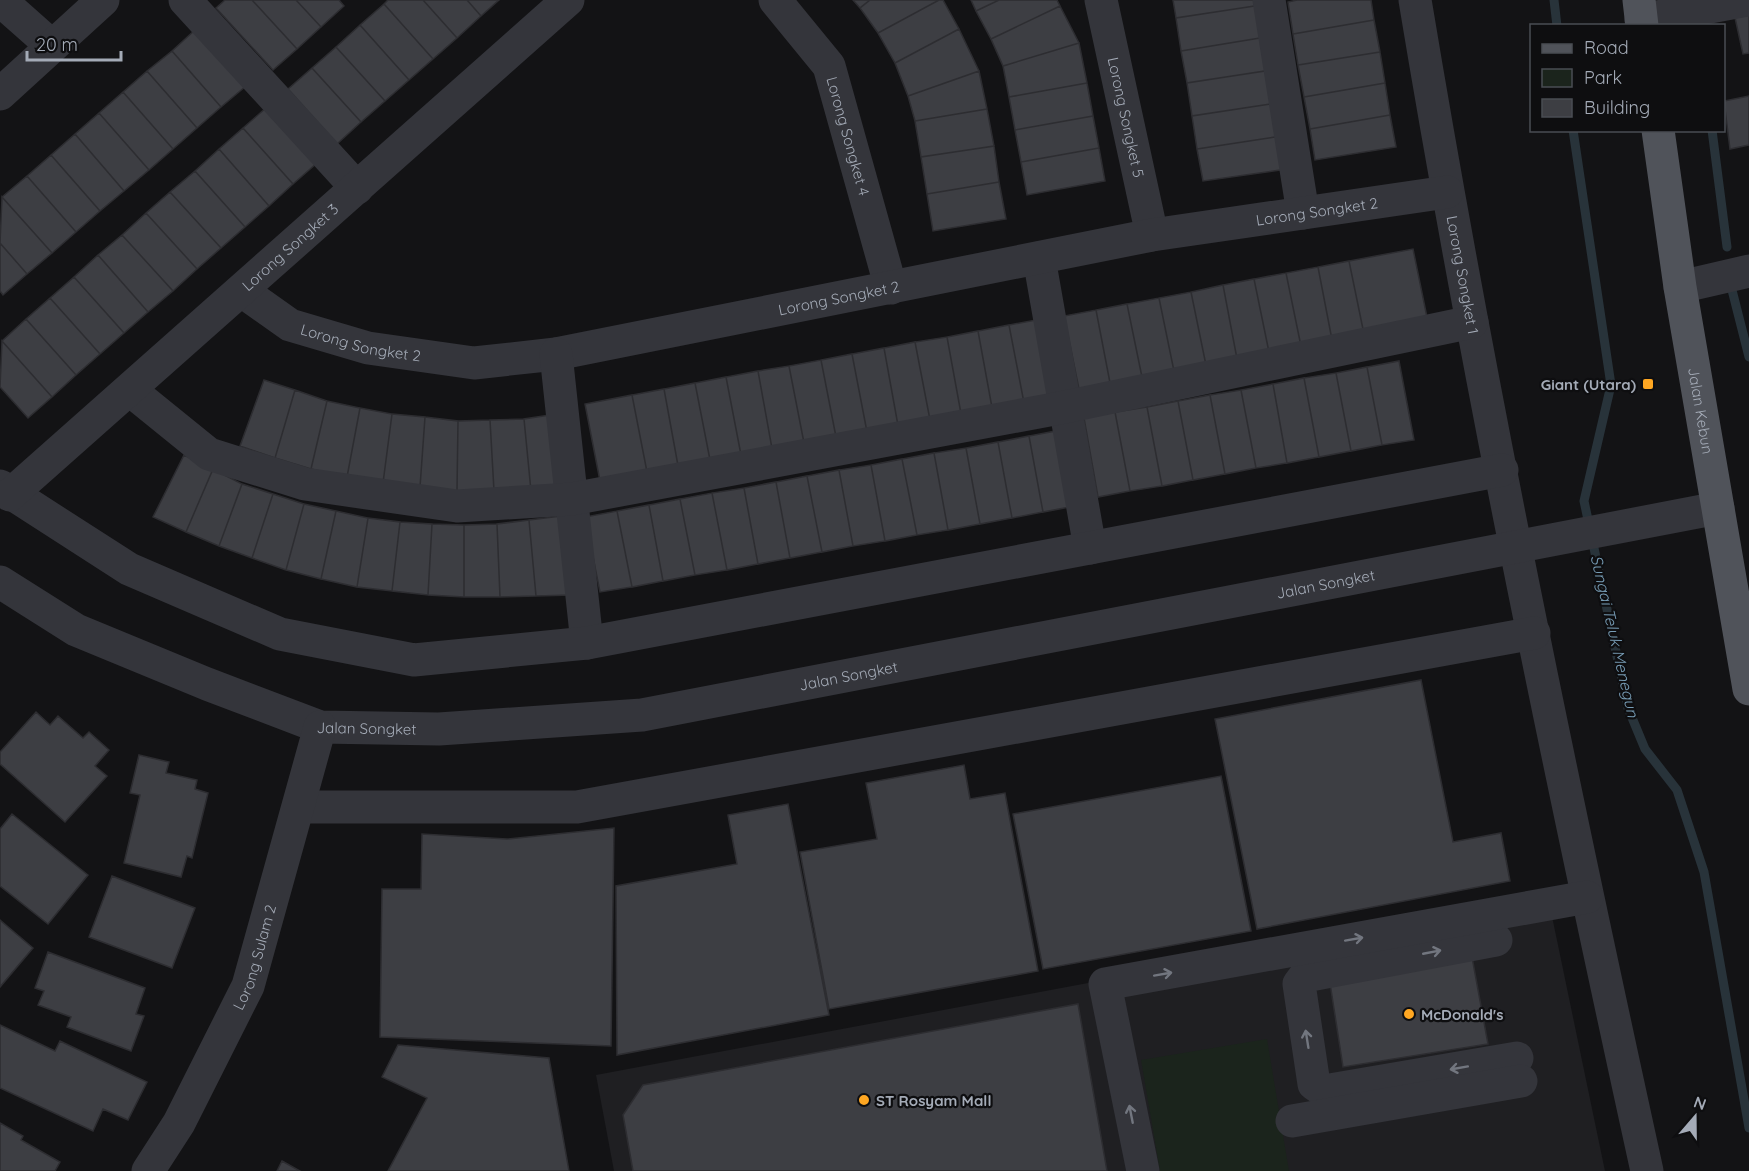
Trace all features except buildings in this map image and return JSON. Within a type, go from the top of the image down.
[{"type":"main road","name":"Jalan Kebun","points":[[1658,132],[1680,286],[1718,508],[1742,608],[1749,689]]},
{"type":"street","points":[[0,0],[52,46]]},
{"type":"street","points":[[0,94],[103,0]]},
{"type":"street","points":[[185,0],[357,188]]},
{"type":"street","name":"Lorong Songket 3","points":[[5,491],[130,390],[568,0]]},
{"type":"street","name":"Lorong Songket 4","points":[[775,0],[829,66],[891,288]]},
{"type":"street","name":"Lorong Songket 5","points":[[1101,0],[1152,235]]},
{"type":"street","points":[[1269,0],[1303,213]]},
{"type":"street","name":"Lorong Songket 1","points":[[1415,0],[1447,192],[1472,322],[1587,897],[1647,1171]]},
{"type":"street","points":[[1641,15],[1748,0]]},
{"type":"street","name":"Lorong Songket 2","points":[[242,291],[290,325],[368,348],[474,363],[556,354],[1152,235],[1447,192]]},
{"type":"street","points":[[1039,258],[1090,548]]},
{"type":"street","points":[[1680,286],[1749,271]]},
{"type":"street","points":[[130,390],[209,454],[305,484],[457,506],[572,499],[1065,407],[1472,322]]},
{"type":"street","points":[[556,354],[588,643]]},
{"type":"street","points":[[5,491],[129,569],[280,633],[414,660],[588,643],[1502,470]]},
{"type":"street","name":"Jalan Songket","points":[[0,582],[76,630],[207,684],[320,726],[439,729],[642,715],[1718,508]]},
{"type":"street","points":[[299,807],[577,807],[1534,633]]},
{"type":"street","name":"Lorong Sulam 2","points":[[148,1171],[179,1123],[248,986],[320,726]]},
{"type":"street","points":[[1292,1121],[1519,1069],[1323,1091],[1314,1084],[1299,984],[1305,976],[1494,927],[1587,897]]},
{"type":"street","points":[[1143,1171],[1105,984],[1494,927]]},
{"type":"shaded area","points":[[1548,897],[1605,1171],[614,1171],[596,1075]]},
{"type":"green space","points":[[1267,1039],[1289,1171],[1160,1171],[1141,1060]]},
{"type":"waterway","name":"Sungai Teluk Menegun","points":[[1554,0],[1557,24]]},
{"type":"waterway","name":"Sungai Teluk Menegun","points":[[1573,132],[1611,385],[1584,501],[1628,708],[1645,749],[1677,790],[1704,872],[1749,1128]]},
{"type":"waterway","points":[[1712,132],[1727,247]]},
{"type":"waterway","points":[[1732,290],[1749,357]]},
{"type":"place","name":"Giant (Utara)","points":[[1648,384]]},
{"type":"place","name":"McDonald's","points":[[1409,1014]]},
{"type":"place","name":"ST Rosyam Mall","points":[[864,1100]]}]
